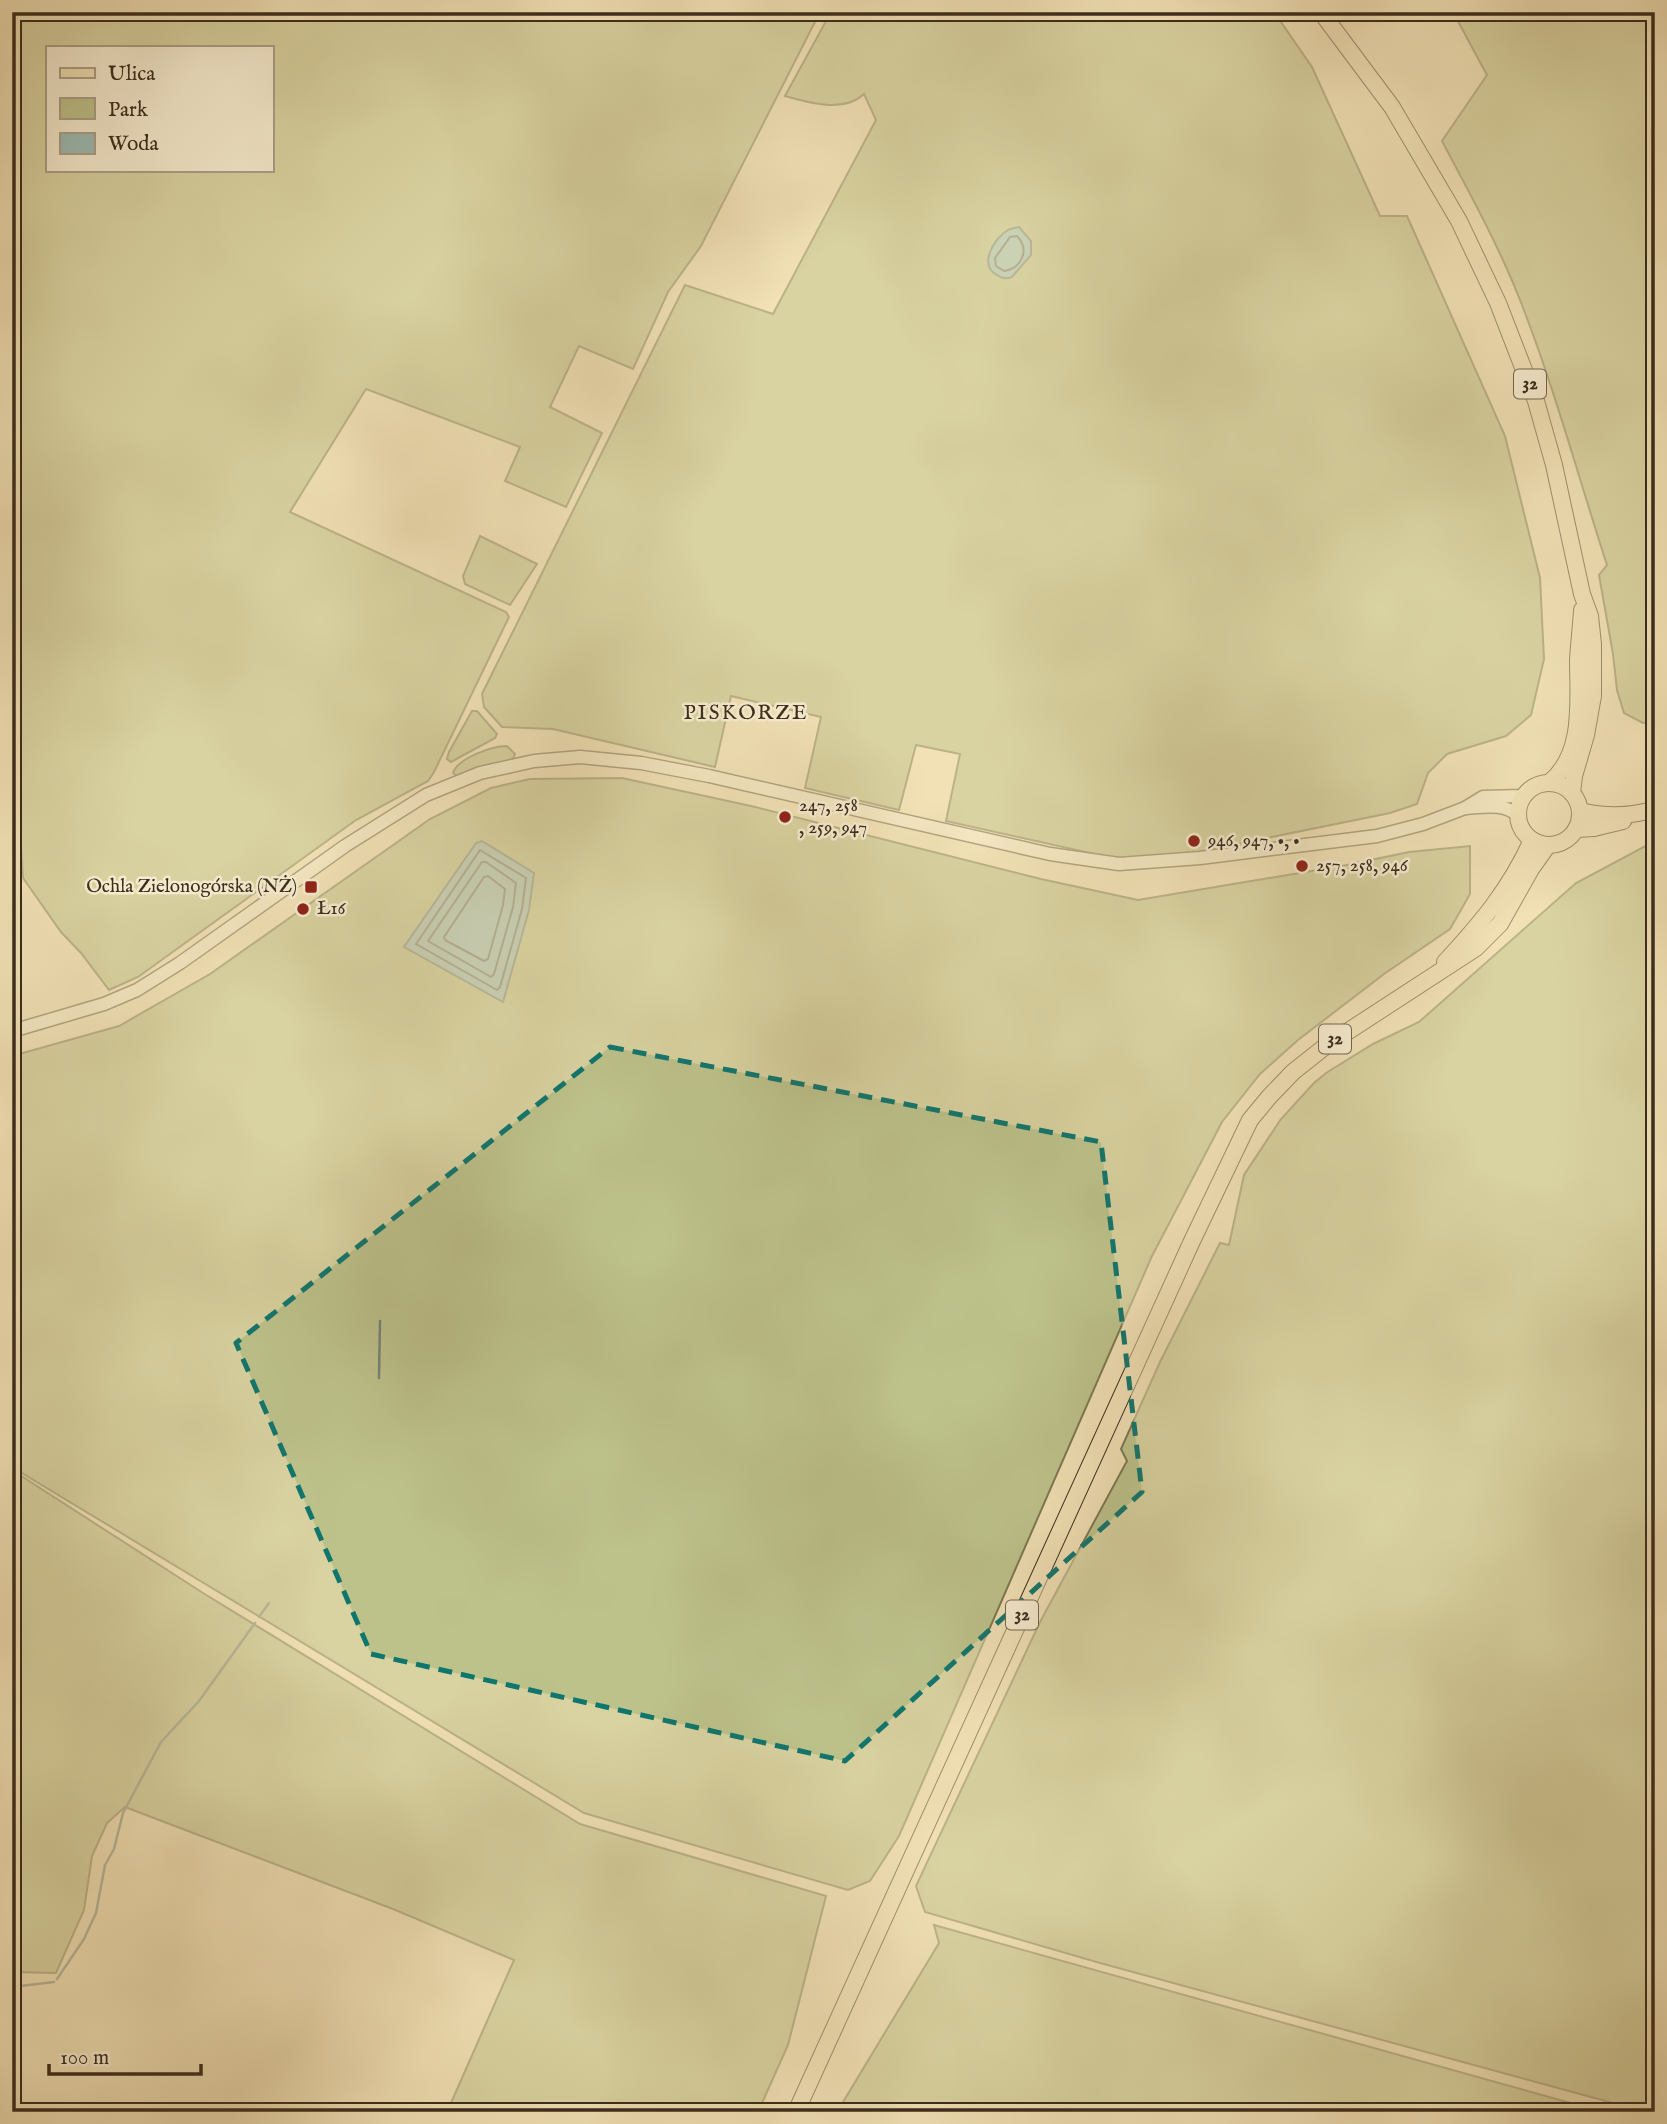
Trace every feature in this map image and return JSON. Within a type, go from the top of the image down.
[{"type":"main road","name":"32","points":[[1321,12],[1364,68],[1416,145],[1459,221],[1498,303],[1539,414],[1554,465],[1590,616],[1594,644],[1593,696],[1587,735],[1574,776],[1572,793]]},
{"type":"main road","name":"32","points":[[1549,783],[1559,774],[1566,760],[1578,716],[1578,658],[1583,594]]},
{"type":"main road","points":[[1576,830],[1580,811],[1572,793],[1565,787],[1549,783],[1537,786],[1522,800],[1518,817],[1525,834],[1540,842],[1564,841],[1576,830],[1609,826],[1634,814]]},
{"type":"main road","points":[[1580,811],[1598,815],[1634,814],[1655,809]]},
{"type":"main road","name":"32","points":[[796,2112],[1186,1254],[1250,1120],[1293,1072],[1327,1045],[1434,974],[1494,907],[1524,859],[1540,842]]},
{"type":"street","points":[[12,1031],[104,1004],[137,990],[180,963],[345,846],[426,795],[480,774],[534,761],[580,757],[641,763],[1050,854],[1119,864],[1200,858],[1377,836],[1423,824],[1465,808],[1482,797],[1521,796],[1527,793]]},
{"type":"street","points":[[1465,808],[1505,807],[1513,810],[1518,817]]},
{"type":"highlighted area","points":[[610,1047],[1101,1142],[1142,1492],[845,1761],[371,1654],[236,1343]]},
{"type":"green space","points":[[12,12],[820,12],[701,246],[668,292],[633,369],[579,346],[550,407],[602,433],[566,507],[505,481],[520,447],[366,389],[290,512],[506,612],[509,617],[428,781],[356,820],[138,977],[109,990],[61,932],[23,878],[21,846],[12,842]]},
{"type":"green space","points":[[831,12],[1274,12],[1312,67],[1380,216],[1407,216],[1505,436],[1540,578],[1544,659],[1531,715],[1506,736],[1447,754],[1428,773],[1417,804],[1390,813],[1139,864],[946,821],[960,754],[916,745],[899,810],[805,788],[821,717],[731,696],[715,767],[553,729],[502,727],[484,707],[482,694],[685,285],[773,314],[876,120],[864,94],[856,100],[837,105],[785,96]]},
{"type":"green space","points":[[1453,12],[1655,12],[1655,722],[1643,723],[1624,713],[1617,690],[1599,575],[1607,565],[1556,402],[1534,337],[1504,263],[1442,141],[1487,75]]},
{"type":"green space","points":[[480,536],[537,564],[510,605],[465,584],[463,576]]},
{"type":"green space","points":[[472,711],[477,711],[497,734],[495,738],[451,762],[447,759],[449,752]]},
{"type":"green space","points":[[507,746],[515,754],[513,759],[457,776],[453,773],[461,762],[476,754]]},
{"type":"green space","points":[[622,778],[751,806],[1041,879],[1138,900],[1409,852],[1470,846],[1470,894],[1450,929],[1384,974],[1298,1040],[1260,1074],[1222,1122],[1152,1256],[899,1836],[870,1881],[848,1890],[584,1813],[12,1467],[12,1056],[119,1026],[210,974],[430,819],[491,788],[530,779]]},
{"type":"green space","points":[[1655,841],[1655,2112],[1646,2112],[1100,1963],[925,1912],[916,1886],[1040,1622],[1127,1461],[1121,1449],[1160,1362],[1220,1243],[1229,1245],[1244,1175],[1281,1119],[1326,1073],[1373,1044],[1419,1022],[1576,883]]},
{"type":"green space","points":[[12,1470],[203,1593],[580,1824],[826,1896],[788,2045],[758,2112],[447,2112],[514,1960],[393,1909],[125,1807],[107,1823],[92,1856],[84,1910],[56,1973],[12,1972]]},
{"type":"green space","points":[[934,1925],[1603,2112],[837,2112],[939,1943]]},
{"type":"water","points":[[1019,227],[1031,241],[1031,255],[1012,277],[1003,278],[991,271],[988,258],[993,245],[1003,234],[1009,229]]},
{"type":"water","points":[[482,841],[534,873],[529,910],[503,1002],[404,947],[476,843]]},
{"type":"waterway","points":[[379,1378],[380,1321]]},
{"type":"waterway","points":[[259,1617],[269,1603]]},
{"type":"waterway","points":[[57,1979],[84,1939],[96,1913],[105,1865],[114,1849],[123,1813],[161,1742],[199,1701],[255,1623]]},
{"type":"waterway","points":[[12,1987],[54,1982]]},
{"type":"place","name":"247, 258 , 259, 947","points":[[785,817]]},
{"type":"place","name":"946, 947, •, •","points":[[1194,841]]},
{"type":"place","name":"257, 258, 946","points":[[1302,866]]},
{"type":"place","name":"Ochla Zielonogórska (NŻ)","points":[[311,887]]},
{"type":"place","name":"Ł16","points":[[303,909]]},
{"type":"district","name":"PISKORZE","points":[[746,713]]}]
